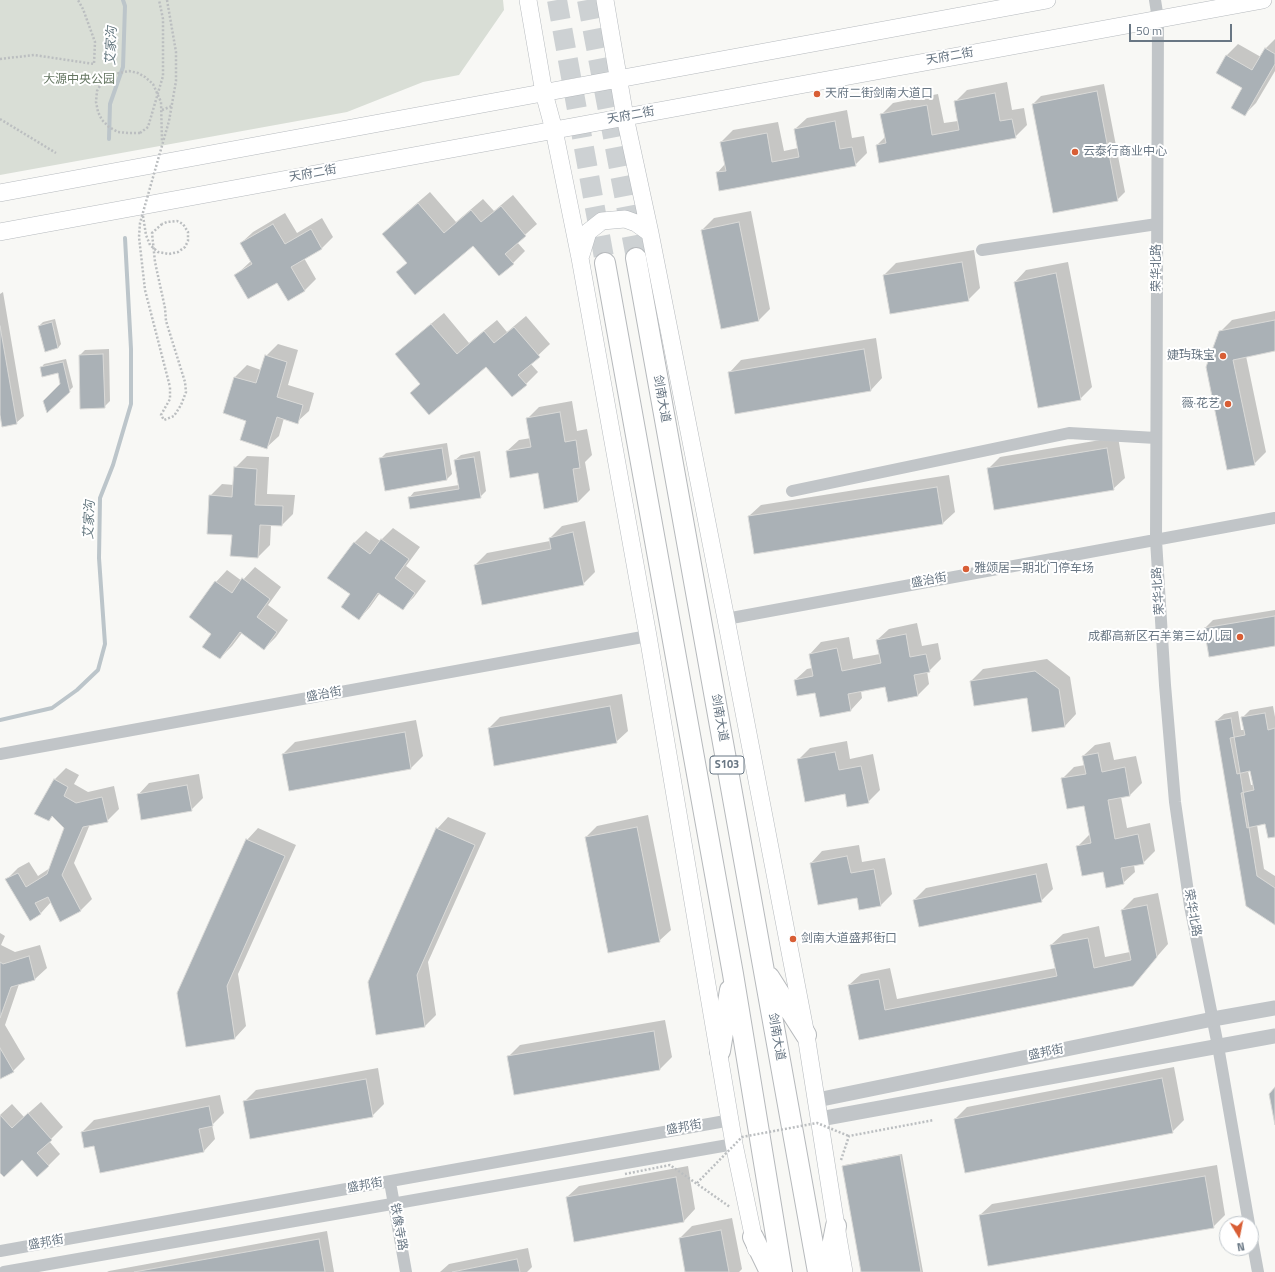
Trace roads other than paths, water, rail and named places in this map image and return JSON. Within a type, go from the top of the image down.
[{"type":"highway","name":"剑南大道","points":[[636,258],[818,1272]]},
{"type":"highway","name":"S103","points":[[605,263],[733,974],[782,1272]]},
{"type":"highway","points":[[763,968],[806,1035]]},
{"type":"highway","points":[[720,1051],[733,974]]},
{"type":"highway","points":[[827,1272],[836,1226]]},
{"type":"highway","points":[[753,1237],[770,1272]]},
{"type":"main road","points":[[528,0],[544,93],[554,130],[580,258],[648,636],[720,1051],[734,1144],[760,1272]]},
{"type":"main road","points":[[605,0],[625,117],[650,233],[806,1035],[844,1272]]},
{"type":"main road","points":[[0,193],[1047,0]]},
{"type":"main road","name":"天府二街","points":[[0,232],[1263,0]]},
{"type":"main road","points":[[580,258],[588,232],[602,221],[625,219],[636,223],[650,233]]},
{"type":"street","name":"荣华北路","points":[[1155,0],[1158,19],[1156,540],[1165,685],[1175,802],[1190,906],[1213,1019],[1248,1216]]},
{"type":"street","points":[[982,250],[1157,224]]},
{"type":"street","points":[[792,490],[1069,433],[1156,438]]},
{"type":"street","name":"盛治街","points":[[726,619],[1275,518]]},
{"type":"street","name":"盛治街","points":[[0,754],[648,636]]},
{"type":"street","name":"盛邦街","points":[[817,1100],[1213,1019],[1275,1008]]},
{"type":"street","name":"盛邦街","points":[[820,1119],[1275,1036]]},
{"type":"street","name":"盛邦街","points":[[0,1251],[731,1120]]},
{"type":"street","name":"盛邦街","points":[[4,1272],[734,1144]]},
{"type":"street","name":"铁像寺路","points":[[390,1182],[406,1272]]},
{"type":"street","points":[[1255,1256],[1258,1272]]},
{"type":"waterway","name":"艾家沟","points":[[109,139],[110,104],[123,67],[125,6],[123,0]]},
{"type":"waterway","name":"艾家沟","points":[[0,720],[52,708],[77,690],[98,670],[105,644],[99,558],[100,498],[113,465],[131,404],[131,349],[125,238]]},
{"type":"tunnel","points":[[557,0],[605,263]]},
{"type":"tunnel","points":[[587,0],[636,258]]},
{"type":"place","name":"天府二街剑南大道口","points":[[817,94]]},
{"type":"place","name":"云泰行商业中心","points":[[1075,152]]},
{"type":"place","name":"婕玙珠宝","points":[[1223,356]]},
{"type":"place","name":"薇·花艺","points":[[1228,404]]},
{"type":"place","name":"雅颂居一期北门停车场","points":[[966,569]]},
{"type":"place","name":"成都高新区石羊第三幼儿园","points":[[1240,637]]},
{"type":"place","name":"剑南大道盛邦街口","points":[[793,939]]},
{"type":"park label","name":"大源中央公园","points":[[79,80]]}]
